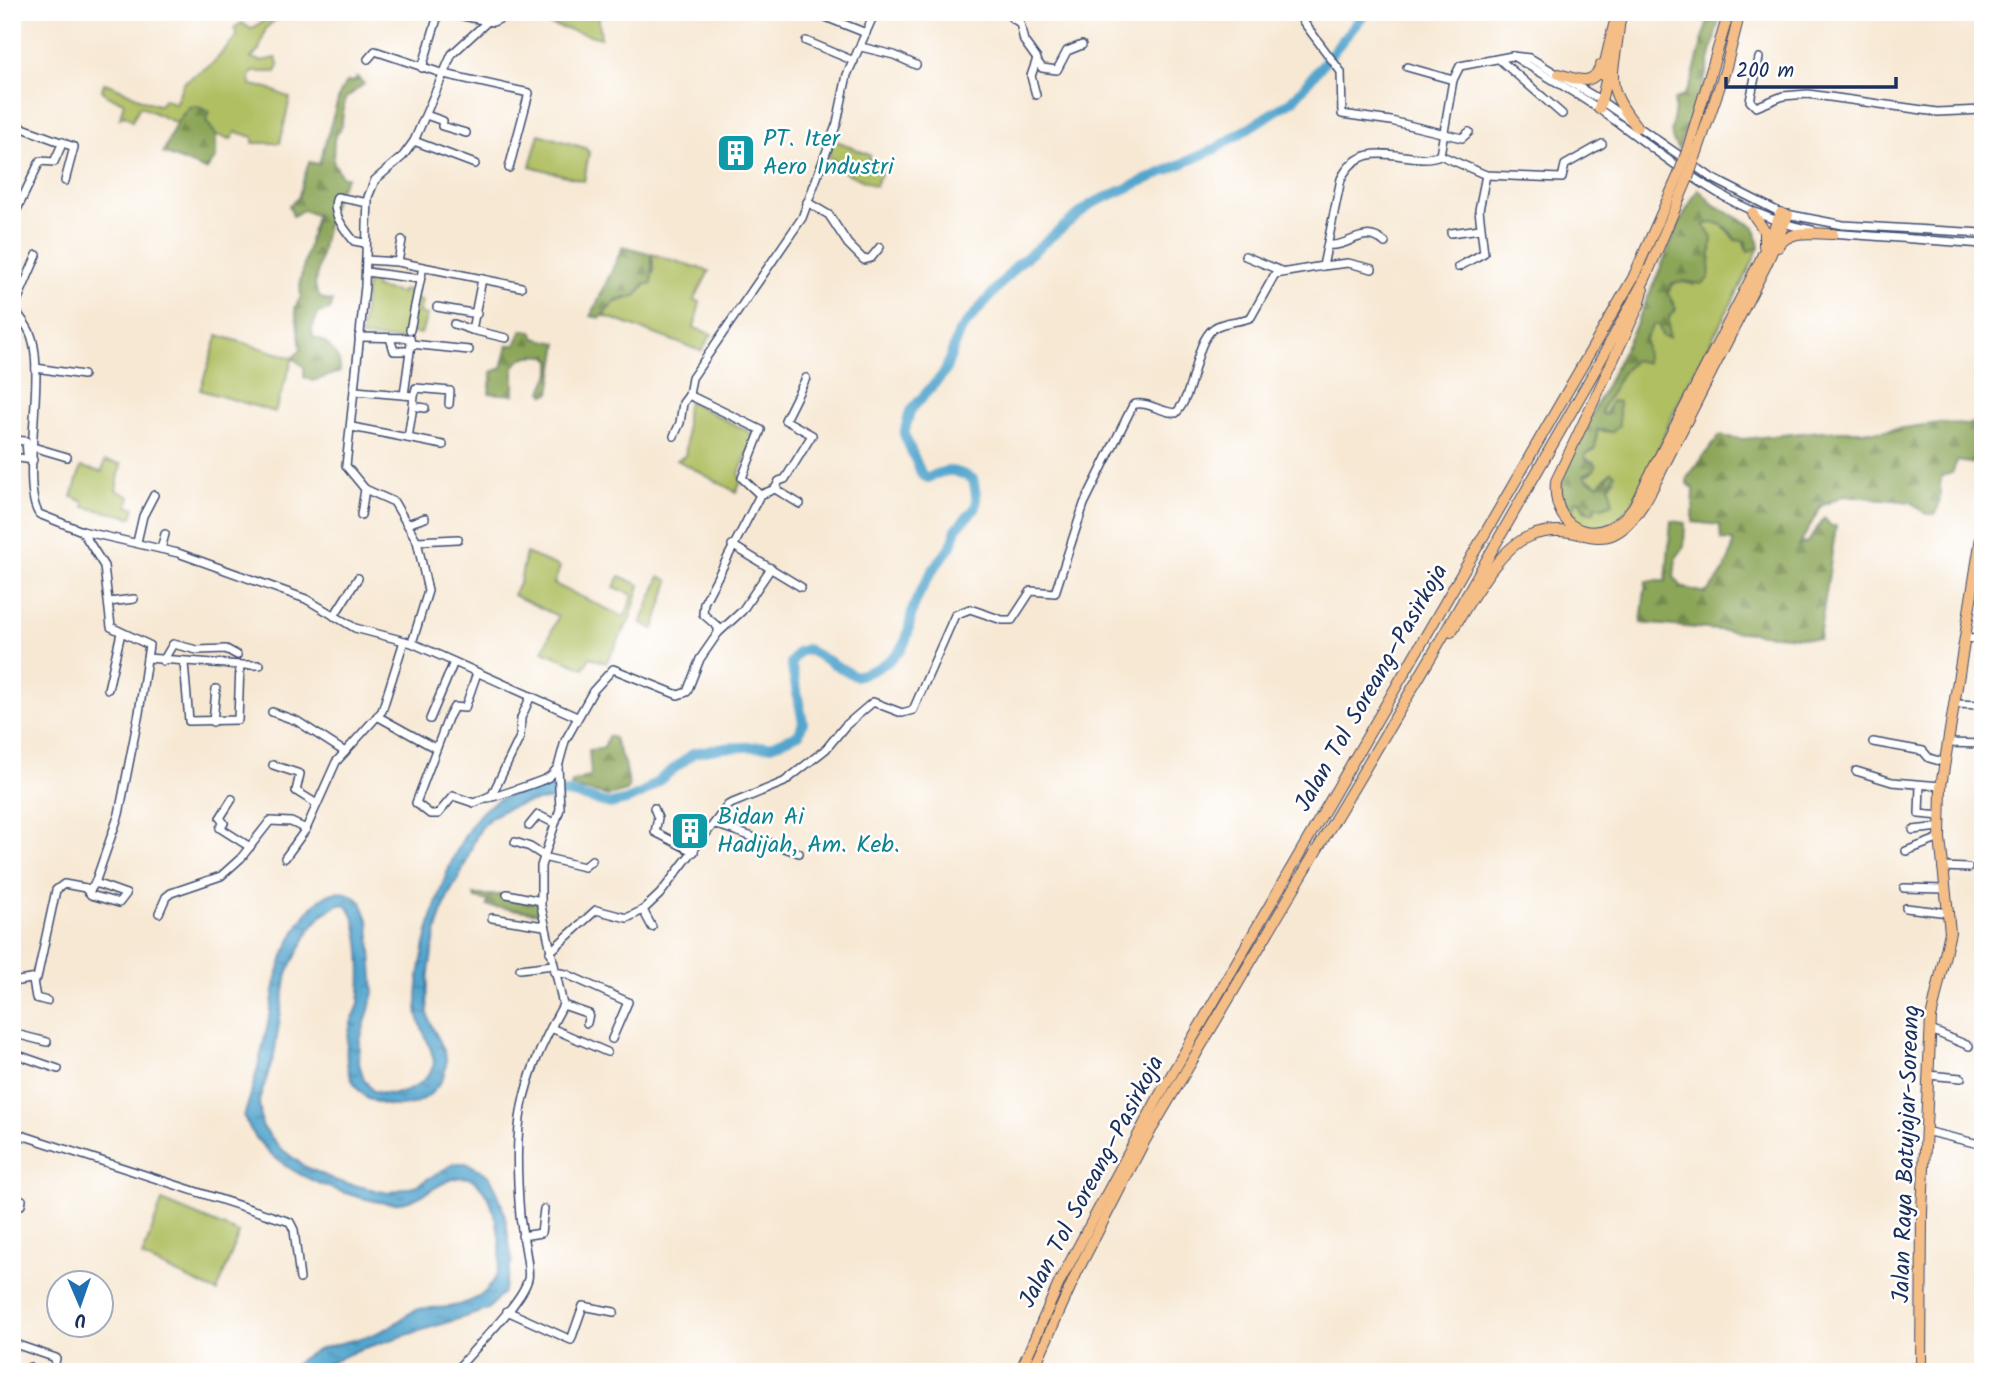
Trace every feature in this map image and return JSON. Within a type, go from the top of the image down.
[{"type":"highway","points":[[1598,104],[1617,12]]},
{"type":"highway","points":[[1598,104],[1622,12]]},
{"type":"highway","name":"Jalan Tol Soreang–Pasirkoja","points":[[1691,153],[1729,12]]},
{"type":"highway","name":"Jalan Tol Soreang–Pasirkoja","points":[[1032,1372],[1077,1272],[1144,1142],[1431,657],[1645,279],[1691,153],[1725,71],[1740,12]]},
{"type":"highway","points":[[1619,26],[1613,74],[1614,94],[1637,127]]},
{"type":"highway","points":[[1559,75],[1581,81],[1591,80],[1599,72],[1610,44]]},
{"type":"highway","name":"Jalan Tol Soreang–Pasirkoja","points":[[1020,1372],[1071,1259],[1158,1098],[1633,278],[1683,176]]},
{"type":"highway","points":[[1752,213],[1766,233],[1763,264]]},
{"type":"highway","points":[[1431,657],[1493,568],[1520,542],[1544,533],[1603,537],[1620,531],[1631,523],[1650,493],[1783,219]]},
{"type":"highway","points":[[1645,279],[1640,303],[1556,481],[1554,497],[1560,515],[1584,530],[1605,531],[1617,526],[1628,514],[1763,264],[1788,236],[1833,234]]},
{"type":"highway","name":"Jalan Raya Batujajar-Soreang","points":[[1921,1372],[1928,1075],[1938,978],[1948,946],[1949,913],[1944,889],[1940,833],[1941,786],[1943,762],[1959,704],[1965,638],[1983,525]]},
{"type":"street","points":[[422,68],[441,12],[487,22],[500,21],[515,12]]},
{"type":"street","points":[[813,12],[866,33]]},
{"type":"street","points":[[690,395],[690,383],[698,368],[795,230],[837,123],[847,75],[875,12]]},
{"type":"street","points":[[1010,12],[1011,17],[1020,23],[1024,41],[1042,68],[1057,70],[1066,51],[1082,45]]},
{"type":"street","points":[[1303,12],[1302,20],[1335,61],[1342,76],[1342,114],[1446,132],[1462,138],[1469,132]]},
{"type":"street","points":[[285,858],[306,829],[329,775],[388,699],[428,591],[416,541],[391,499],[365,489],[346,466],[366,272],[368,203],[376,180],[403,156],[414,141],[452,54],[487,22]]},
{"type":"street","points":[[806,41],[854,61]]},
{"type":"street","points":[[861,47],[916,65]]},
{"type":"street","points":[[368,59],[375,51],[422,68],[529,93],[509,168]]},
{"type":"street","points":[[1512,56],[1637,127],[1712,178],[1783,219],[1833,234],[1983,244]]},
{"type":"street","points":[[1440,155],[1453,80],[1460,66],[1512,56],[1530,58],[1559,75],[1692,178],[1752,213],[1843,225],[1983,233]]},
{"type":"street","points":[[1759,58],[1750,101],[1756,107],[1783,96],[1808,94],[1937,112],[1983,110]]},
{"type":"street","points":[[1499,59],[1562,114]]},
{"type":"street","points":[[1036,95],[1031,76],[1037,61]]},
{"type":"street","points":[[1407,67],[1453,80]]},
{"type":"street","points":[[426,115],[443,121],[442,127],[466,133]]},
{"type":"street","points":[[12,124],[75,149],[65,181]]},
{"type":"street","points":[[414,141],[475,164]]},
{"type":"street","points":[[12,220],[40,161],[54,162],[63,142]]},
{"type":"street","points":[[1323,266],[1341,179],[1348,167],[1383,153],[1429,158],[1440,155],[1486,175],[1562,178],[1565,165],[1602,144]]},
{"type":"street","points":[[1458,267],[1484,253],[1479,210],[1486,175]]},
{"type":"street","points":[[365,243],[354,241],[347,232],[339,219],[335,203],[338,197],[368,203]]},
{"type":"street","points":[[807,202],[828,214],[848,244],[864,260],[871,258],[880,247]]},
{"type":"street","points":[[1451,233],[1480,229]]},
{"type":"street","points":[[1328,245],[1338,246],[1356,236],[1370,235],[1385,243]]},
{"type":"street","points":[[398,262],[402,240]]},
{"type":"street","points":[[37,255],[13,307],[32,337],[36,368],[31,453],[37,511],[82,531],[161,549],[306,599],[362,631],[408,642],[577,717]]},
{"type":"street","points":[[1245,256],[1281,271]]},
{"type":"street","points":[[366,260],[398,262],[522,287]]},
{"type":"street","points":[[550,952],[596,910],[627,918],[643,910],[660,894],[694,852],[724,809],[738,799],[783,782],[826,749],[845,726],[873,702],[902,713],[913,710],[955,615],[970,609],[1002,620],[1012,620],[1031,591],[1055,593],[1084,504],[1132,405],[1140,403],[1177,414],[1188,395],[1208,334],[1219,325],[1251,317],[1275,274],[1348,263],[1372,269]]},
{"type":"street","points":[[410,330],[423,267]]},
{"type":"street","points":[[366,272],[420,279]]},
{"type":"street","points":[[472,330],[482,279]]},
{"type":"street","points":[[436,307],[477,314]]},
{"type":"street","points":[[454,324],[506,338]]},
{"type":"street","points":[[359,337],[410,338],[404,395]]},
{"type":"street","points":[[390,338],[394,351],[410,348],[469,350]]},
{"type":"street","points":[[36,368],[83,375]]},
{"type":"street","points":[[718,633],[718,627],[704,616],[702,609],[760,495],[775,489],[789,473],[812,435],[785,420],[806,378]]},
{"type":"street","points":[[408,438],[416,388],[450,391],[449,404]]},
{"type":"street","points":[[355,391],[414,396]]},
{"type":"street","points":[[674,436],[680,424],[685,397],[690,395]]},
{"type":"street","points":[[690,395],[761,430],[742,478],[760,495]]},
{"type":"street","points":[[413,406],[425,408]]},
{"type":"street","points":[[352,427],[443,445]]},
{"type":"street","points":[[12,440],[26,441],[31,453]]},
{"type":"street","points":[[12,457],[31,453],[67,457]]},
{"type":"street","points":[[361,515],[365,489]]},
{"type":"street","points":[[775,489],[800,504]]},
{"type":"street","points":[[137,542],[143,516],[154,495]]},
{"type":"street","points":[[407,524],[425,518]]},
{"type":"street","points":[[47,1001],[36,998],[33,981],[41,968],[56,890],[64,884],[91,889],[95,883],[119,814],[147,658],[148,643],[111,627],[105,570],[82,531]]},
{"type":"street","points":[[161,549],[166,534]]},
{"type":"street","points":[[416,541],[458,539]]},
{"type":"street","points":[[733,545],[801,587]]},
{"type":"street","points":[[467,1372],[457,1369],[507,1311],[529,1276],[522,1236],[516,1148],[518,1119],[530,1072],[563,1005],[544,926],[541,901],[544,856],[561,805],[558,767],[565,741],[601,679],[613,669],[678,695],[685,694],[700,659],[718,633],[741,611],[771,568]]},
{"type":"street","points":[[338,618],[358,578]]},
{"type":"street","points":[[109,602],[134,599]]},
{"type":"street","points":[[108,690],[121,633]]},
{"type":"street","points":[[1965,638],[1983,640]]},
{"type":"street","points":[[163,660],[173,644],[197,650],[226,649],[237,654]]},
{"type":"street","points":[[147,658],[184,663],[260,665]]},
{"type":"street","points":[[430,719],[454,662]]},
{"type":"street","points":[[184,663],[188,720],[213,722],[238,720],[240,665]]},
{"type":"street","points":[[477,673],[465,709],[454,707],[435,748],[417,807],[436,815],[453,796],[474,803],[496,798],[517,786],[548,778],[558,767]]},
{"type":"street","points":[[213,722],[216,689]]},
{"type":"street","points":[[488,798],[497,788],[520,737],[521,718],[531,696]]},
{"type":"street","points":[[1959,704],[1978,704]]},
{"type":"street","points":[[272,712],[297,721],[345,752]]},
{"type":"street","points":[[377,716],[435,748]]},
{"type":"street","points":[[1872,743],[1923,751],[1929,758],[1943,762]]},
{"type":"street","points":[[1948,743],[1983,744]]},
{"type":"street","points":[[273,765],[300,774],[296,791],[317,804]]},
{"type":"street","points":[[1856,771],[1892,782],[1941,786]]},
{"type":"street","points":[[1920,785],[1919,814],[1941,816]]},
{"type":"street","points":[[232,799],[221,818],[223,823],[220,828],[250,847]]},
{"type":"street","points":[[654,808],[658,818],[655,831],[694,852]]},
{"type":"street","points":[[529,825],[538,815],[554,823]]},
{"type":"street","points":[[159,913],[166,897],[181,889],[221,876],[250,847],[272,819],[291,822],[306,829]]},
{"type":"street","points":[[715,824],[740,835],[799,853]]},
{"type":"street","points":[[1913,830],[1940,833]]},
{"type":"street","points":[[1906,851],[1940,833]]},
{"type":"street","points":[[515,842],[544,856],[584,867],[592,860]]},
{"type":"street","points":[[1942,867],[1968,868]]},
{"type":"street","points":[[85,888],[91,895],[119,903],[126,894],[95,883]]},
{"type":"street","points":[[1904,888],[1944,889]]},
{"type":"street","points":[[507,894],[541,901]]},
{"type":"street","points":[[1906,908],[1949,913]]},
{"type":"street","points":[[643,910],[652,927]]},
{"type":"street","points":[[492,918],[544,926]]},
{"type":"street","points":[[520,969],[554,969],[628,1002],[612,1039]]},
{"type":"street","points":[[12,982],[33,981]]},
{"type":"street","points":[[563,1005],[589,1014],[587,1023]]},
{"type":"street","points":[[551,1028],[607,1052]]},
{"type":"street","points":[[1931,1030],[1969,1046]]},
{"type":"street","points":[[12,1033],[47,1042]]},
{"type":"street","points":[[12,1053],[58,1069]]},
{"type":"street","points":[[1928,1075],[1961,1078]]},
{"type":"street","points":[[1925,1131],[1979,1144]]},
{"type":"street","points":[[12,1132],[290,1223],[294,1230],[300,1279]]},
{"type":"street","points":[[12,1207],[20,1205],[22,1200]]},
{"type":"street","points":[[522,1236],[540,1234],[544,1209]]},
{"type":"street","points":[[507,1311],[571,1340],[583,1306],[614,1312]]},
{"type":"street","points":[[12,1343],[56,1358],[52,1372]]},
{"type":"green space","points":[[277,12],[302,12],[297,18],[276,19],[266,28],[259,50],[251,58],[261,61],[276,58],[279,66],[276,72],[253,72],[250,76],[251,85],[268,88],[290,98],[280,143],[253,143],[253,137],[236,132],[231,139],[216,135],[206,121],[185,112],[176,123],[140,106],[132,121],[125,115],[120,118],[124,102],[107,96],[102,90],[104,83],[152,103],[159,105],[165,99],[175,104],[184,82],[212,64],[237,36],[234,28],[242,23],[251,29]]},
{"type":"green space","points":[[553,12],[598,12],[601,38],[550,25]]},
{"type":"green space","points":[[1710,12],[1721,12],[1703,86],[1678,149],[1671,130],[1675,112],[1674,100],[1685,94],[1692,80]]},
{"type":"green space","points":[[357,77],[364,84],[345,99],[341,128],[334,139],[333,161],[342,177],[347,177],[329,214],[315,284],[319,297],[332,301],[330,310],[318,313],[312,329],[313,337],[324,342],[336,355],[340,372],[313,381],[304,377],[304,367],[293,358],[301,349],[295,307],[301,297],[300,281],[316,215],[303,210],[293,216],[289,205],[298,198],[309,162],[319,164],[340,93],[347,82],[355,81]]},
{"type":"green space","points":[[197,106],[209,112],[206,121],[216,135],[216,158],[206,170],[163,153],[176,123],[189,107]]},
{"type":"green space","points":[[539,134],[585,148],[589,152],[584,181],[530,166]]},
{"type":"green space","points":[[834,140],[870,155],[869,158],[885,166],[875,186],[844,172],[845,166],[828,157]]},
{"type":"green space","points":[[1698,189],[1714,205],[1755,227],[1759,247],[1748,252],[1745,241],[1735,240],[1722,225],[1704,225],[1712,238],[1709,278],[1701,284],[1681,281],[1671,285],[1668,293],[1676,309],[1669,317],[1669,337],[1662,336],[1658,324],[1654,324],[1645,339],[1647,363],[1634,360],[1622,373],[1602,408],[1601,413],[1606,415],[1611,401],[1619,402],[1619,426],[1612,432],[1597,430],[1595,449],[1585,454],[1586,459],[1596,465],[1594,470],[1584,475],[1588,481],[1599,485],[1611,471],[1615,474],[1609,486],[1613,503],[1603,507],[1596,505],[1594,512],[1588,512],[1579,500],[1574,503],[1571,517],[1560,499],[1560,479],[1636,325],[1681,220]]},
{"type":"green space","points":[[1712,222],[1722,224],[1735,240],[1743,240],[1746,249],[1750,251],[1759,247],[1754,259],[1674,412],[1651,470],[1636,498],[1616,520],[1605,526],[1581,523],[1571,517],[1574,503],[1579,500],[1585,511],[1596,505],[1614,480],[1599,485],[1584,477],[1594,470],[1594,462],[1586,459],[1585,454],[1595,449],[1597,430],[1612,432],[1608,407],[1605,416],[1601,413],[1602,408],[1622,373],[1634,360],[1647,362],[1645,339],[1654,324],[1658,324],[1669,337],[1668,293],[1673,283],[1681,281],[1694,285],[1704,225]]},
{"type":"green space","points":[[623,246],[652,254],[652,284],[644,284],[636,296],[618,299],[600,318],[591,316]]},
{"type":"green space","points":[[652,254],[709,271],[694,300],[700,302],[694,328],[712,334],[701,351],[602,315],[614,303],[639,293],[654,272]]},
{"type":"green space","points":[[368,274],[377,276],[375,288],[402,293],[403,290],[416,291],[414,298],[422,301],[419,313],[427,315],[421,334],[405,332],[403,340],[361,337]]},
{"type":"green space","points":[[522,330],[533,332],[534,338],[558,343],[550,393],[545,395],[542,391],[551,372],[551,360],[537,355],[524,358],[514,367],[514,395],[489,393],[492,372],[502,368],[508,345],[515,345]]},
{"type":"green space","points":[[218,335],[293,358],[275,412],[200,390]]},
{"type":"green space","points":[[688,401],[755,435],[739,473],[741,482],[736,492],[677,460],[685,456]]},
{"type":"green space","points":[[1983,420],[1983,465],[1957,461],[1952,473],[1942,476],[1939,505],[1935,514],[1926,514],[1911,502],[1844,495],[1821,506],[1799,546],[1808,542],[1824,518],[1831,526],[1836,526],[1819,639],[1641,623],[1646,581],[1666,581],[1671,521],[1685,523],[1684,547],[1676,558],[1674,577],[1682,587],[1705,593],[1728,562],[1733,541],[1721,540],[1720,525],[1693,522],[1694,489],[1687,483],[1687,478],[1719,436],[1744,439],[1820,431],[1881,431],[1940,423],[1967,425]]},
{"type":"green space","points":[[105,461],[121,464],[116,490],[130,497],[128,506],[135,508],[132,517],[84,507],[84,502],[72,497],[81,467],[102,472]]},
{"type":"green space","points":[[526,553],[560,567],[554,584],[622,616],[625,616],[633,595],[614,587],[620,576],[640,585],[630,619],[606,663],[590,657],[584,668],[543,651],[558,616],[513,595],[520,582]]},
{"type":"green space","points":[[660,576],[669,581],[654,629],[641,623]]},
{"type":"green space","points":[[608,736],[614,738],[624,764],[628,778],[627,791],[609,796],[571,787],[572,783],[591,775],[589,750],[604,748]]},
{"type":"green space","points":[[474,895],[501,895],[539,902],[540,913],[487,906],[488,901],[475,898]]},
{"type":"green space","points":[[162,1201],[239,1233],[217,1292],[142,1257]]},
{"type":"water","points":[[557,786],[558,799],[516,806],[500,812],[487,822],[478,833],[447,899],[432,956],[427,1001],[429,1020],[445,1052],[445,1068],[438,1086],[423,1099],[405,1106],[379,1103],[358,1089],[351,1078],[348,1038],[359,1003],[361,967],[356,925],[346,905],[339,904],[322,915],[310,929],[287,973],[274,1056],[259,1101],[262,1126],[280,1148],[304,1166],[337,1181],[388,1193],[417,1185],[455,1163],[466,1163],[481,1170],[490,1177],[497,1191],[505,1215],[512,1261],[503,1293],[487,1310],[358,1350],[310,1372],[289,1372],[308,1354],[372,1335],[416,1310],[444,1308],[476,1298],[484,1293],[495,1278],[500,1258],[496,1218],[484,1191],[476,1182],[465,1178],[453,1179],[407,1202],[373,1201],[307,1178],[277,1159],[253,1133],[244,1117],[261,1056],[278,972],[291,939],[310,910],[321,899],[334,893],[347,893],[361,902],[369,922],[374,993],[360,1040],[359,1063],[364,1080],[373,1091],[382,1093],[400,1093],[417,1086],[434,1064],[418,1016],[418,986],[428,930],[448,869],[475,820],[490,805],[514,794]]},
{"type":"waterway","points":[[551,794],[569,793],[610,804],[627,800],[643,793],[694,753],[721,748],[771,746],[799,734],[803,722],[791,663],[798,652],[807,649],[855,676],[891,659],[901,649],[906,638],[913,609],[923,586],[950,546],[956,529],[975,509],[973,479],[951,471],[928,478],[922,475],[904,434],[910,411],[945,372],[959,332],[1017,265],[1091,204],[1215,149],[1293,100],[1366,12]]},
{"type":"place","name":"PT. Iter Aero Industri","points":[[736,153]]},
{"type":"place","name":"Bidan Ai Hadijah, Am. Keb.","points":[[690,831]]}]
